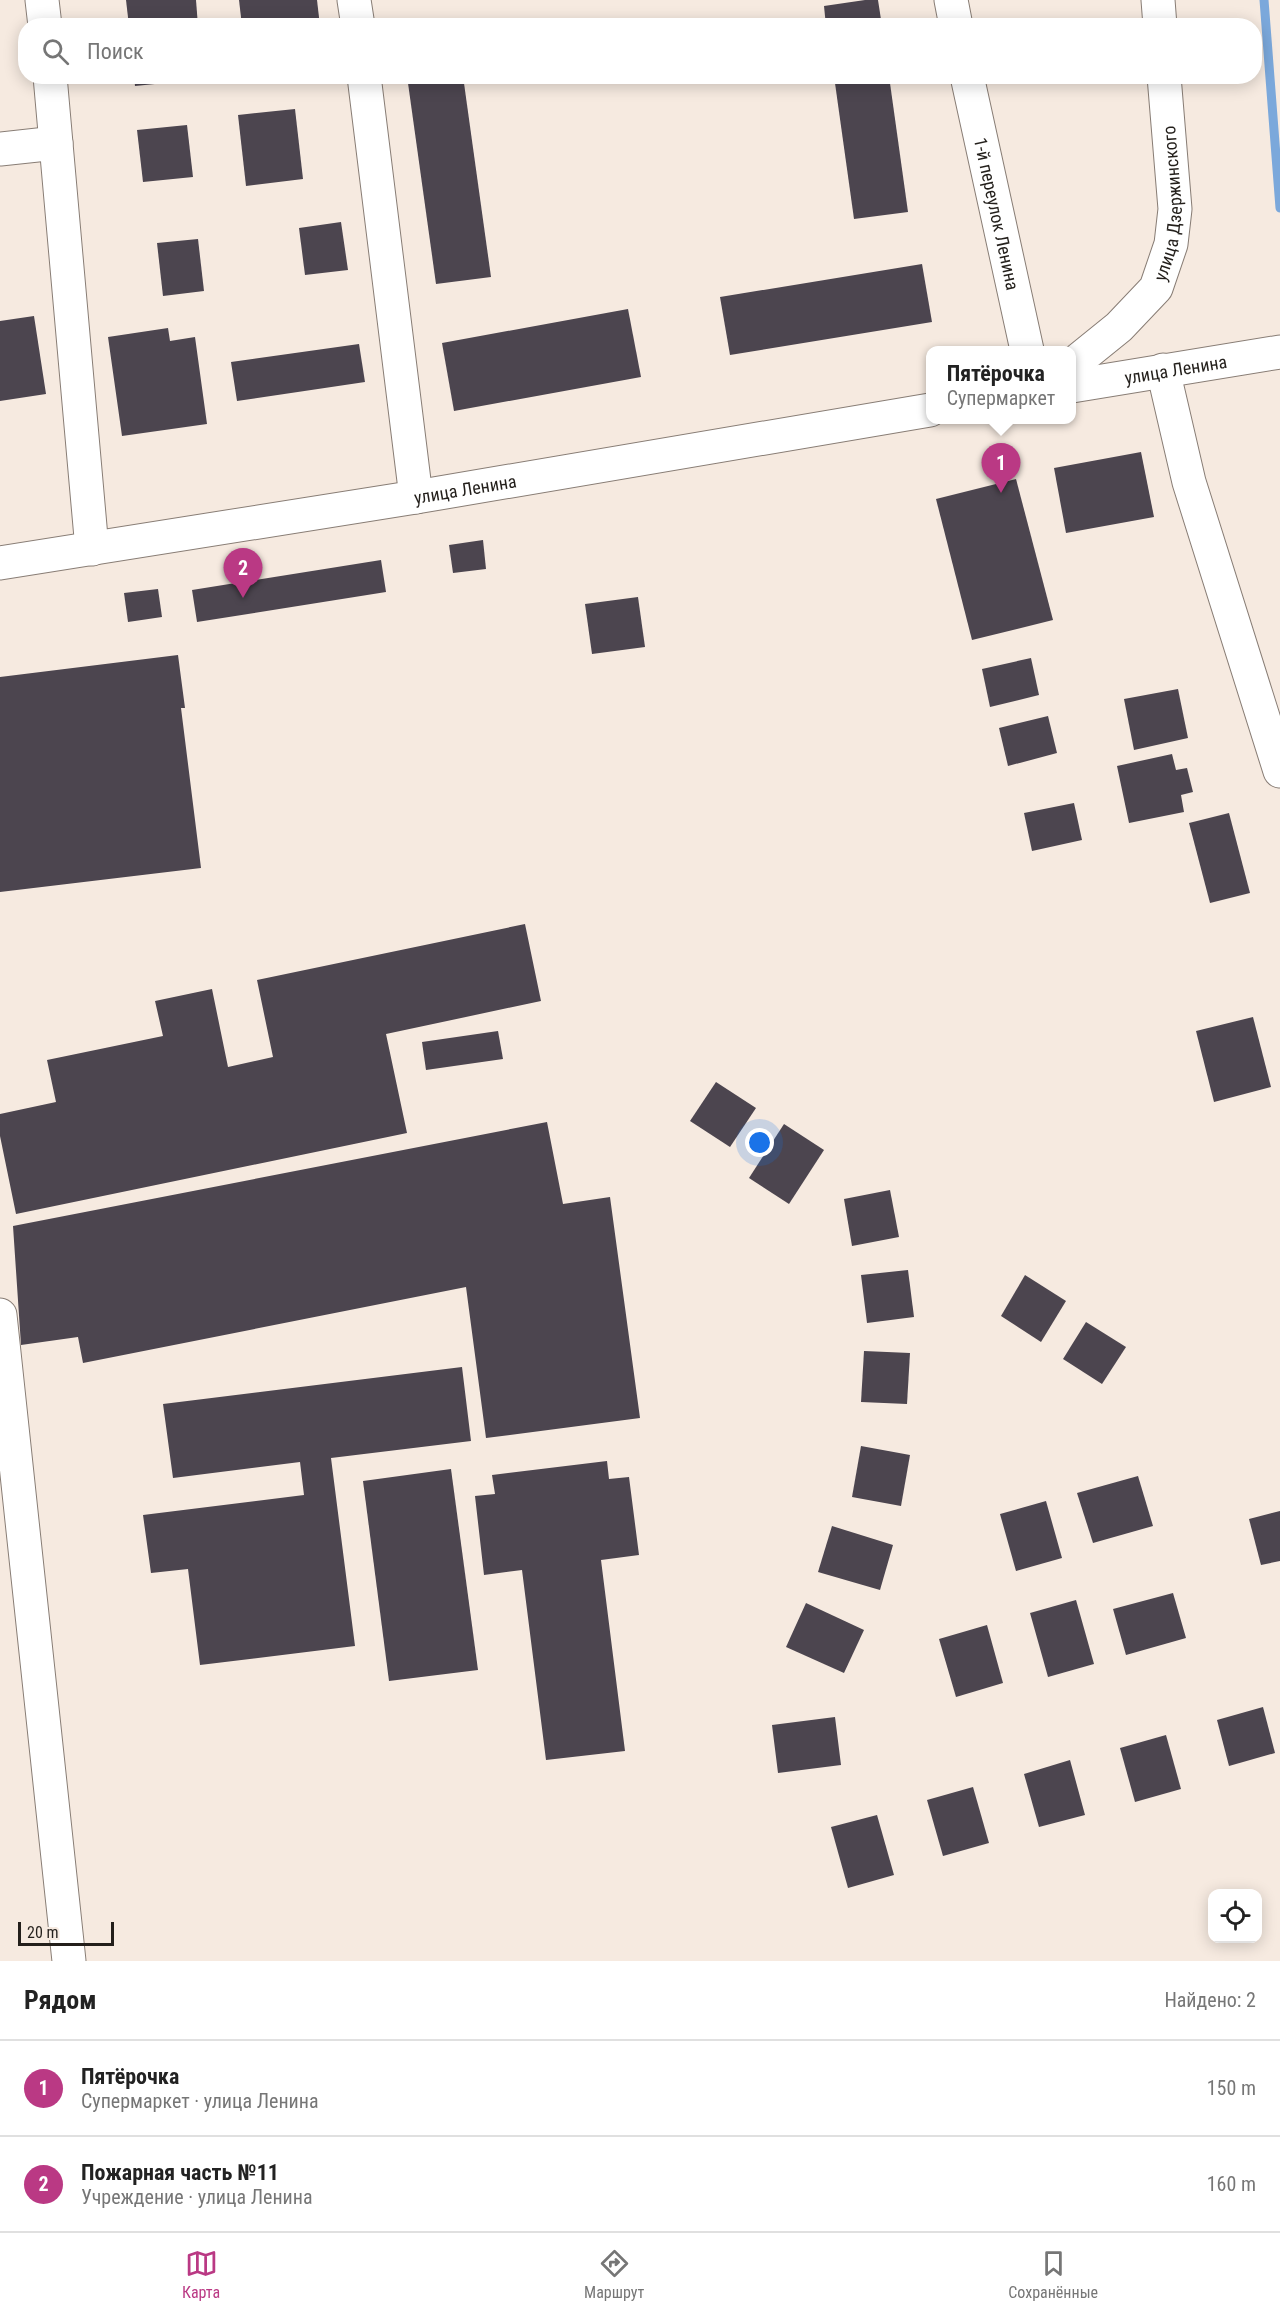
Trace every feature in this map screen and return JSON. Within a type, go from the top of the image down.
[{"type":"street","points":[[42,0],[44,18]]},
{"type":"street","points":[[354,0],[357,18]]},
{"type":"street","points":[[951,0],[954,18]]},
{"type":"street","points":[[1158,0],[1159,18]]},
{"type":"street","points":[[51,84],[92,549]]},
{"type":"street","points":[[365,84],[416,497]]},
{"type":"street","name":"1-й переулок Ленина","points":[[969,84],[1026,346]]},
{"type":"street","name":"улица Дзержинского","points":[[1076,361],[1119,327],[1156,288],[1171,244],[1175,209],[1165,84]]},
{"type":"street","points":[[0,150],[56,142]]},
{"type":"street","name":"улица Ленина","points":[[1076,385],[1280,352]]},
{"type":"street","points":[[1163,370],[1189,482],[1280,771]]},
{"type":"street","name":"улица Ленина","points":[[0,563],[416,497],[926,411]]},
{"type":"street","points":[[0,1315],[69,1961]]},
{"type":"building","points":[[126,0],[196,0],[197,18],[128,18]]},
{"type":"building","points":[[239,0],[317,0],[319,18],[241,18]]},
{"type":"building","points":[[878,0],[881,18],[825,18],[824,6]]},
{"type":"building","points":[[408,84],[464,84],[491,277],[436,284]]},
{"type":"building","points":[[835,84],[890,84],[908,212],[854,219]]},
{"type":"building","points":[[295,109],[303,179],[246,186],[238,115]]},
{"type":"building","points":[[187,125],[193,177],[143,182],[137,130]]},
{"type":"building","points":[[341,222],[348,270],[305,275],[299,228]]},
{"type":"building","points":[[198,239],[204,291],[163,296],[157,243]]},
{"type":"building","points":[[922,264],[932,322],[730,355],[720,297]]},
{"type":"building","points":[[628,309],[641,377],[454,411],[442,343]]},
{"type":"building","points":[[34,316],[46,394],[0,401],[0,321]]},
{"type":"building","points":[[168,328],[170,341],[195,337],[207,424],[122,436],[108,337]]},
{"type":"building","points":[[359,344],[365,382],[237,401],[231,362]]},
{"type":"building","points":[[1141,452],[1154,517],[1066,533],[1054,468]]},
{"type":"building","points":[[1016,479],[1053,620],[972,640],[936,499]]},
{"type":"building","points":[[483,540],[486,569],[453,573],[449,545]]},
{"type":"building","points":[[381,560],[386,592],[197,622],[192,590]]},
{"type":"building","points":[[158,589],[162,617],[128,622],[124,593]]},
{"type":"building","points":[[638,597],[645,647],[592,654],[585,604]]},
{"type":"building","points":[[178,655],[185,708],[181,708],[201,868],[0,892],[0,677]]},
{"type":"building","points":[[1031,658],[1039,695],[990,707],[982,669]]},
{"type":"building","points":[[1178,689],[1188,738],[1134,750],[1124,699]]},
{"type":"building","points":[[1048,716],[1057,753],[1008,766],[999,728]]},
{"type":"building","points":[[1172,754],[1176,770],[1187,768],[1193,792],[1181,795],[1184,812],[1129,823],[1117,766]]},
{"type":"building","points":[[1074,803],[1082,840],[1032,851],[1024,813]]},
{"type":"building","points":[[1229,813],[1250,893],[1210,903],[1189,823]]},
{"type":"building","points":[[525,924],[541,1001],[386,1034],[407,1133],[16,1214],[0,1136],[0,1114],[56,1102],[47,1060],[163,1036],[155,1001],[212,989],[228,1067],[273,1057],[257,980]]},
{"type":"building","points":[[1253,1017],[1271,1087],[1214,1102],[1196,1031]]},
{"type":"building","points":[[498,1031],[503,1059],[426,1070],[422,1042]]},
{"type":"building","points":[[716,1082],[756,1108],[730,1147],[690,1121]]},
{"type":"building","points":[[547,1122],[563,1204],[610,1197],[640,1418],[486,1438],[466,1287],[83,1363],[78,1337],[21,1345],[13,1226]]},
{"type":"building","points":[[784,1124],[824,1150],[789,1204],[749,1178]]},
{"type":"building","points":[[890,1190],[899,1237],[852,1246],[844,1199]]},
{"type":"building","points":[[908,1270],[914,1317],[867,1323],[861,1275]]},
{"type":"building","points":[[1025,1275],[1066,1301],[1041,1342],[1001,1316]]},
{"type":"building","points":[[1086,1322],[1126,1347],[1102,1384],[1063,1359]]},
{"type":"building","points":[[864,1351],[910,1353],[907,1404],[861,1402]]},
{"type":"building","points":[[462,1367],[471,1441],[331,1458],[355,1646],[200,1665],[188,1569],[151,1573],[143,1515],[304,1495],[300,1462],[173,1478],[163,1404]]},
{"type":"building","points":[[861,1446],[910,1455],[901,1506],[852,1497]]},
{"type":"building","points":[[607,1461],[609,1479],[629,1477],[639,1555],[601,1560],[625,1751],[546,1760],[522,1570],[484,1575],[475,1496],[495,1494],[492,1475]]},
{"type":"building","points":[[451,1469],[478,1670],[389,1681],[363,1481]]},
{"type":"building","points":[[1138,1476],[1153,1526],[1093,1543],[1077,1493]]},
{"type":"building","points":[[1046,1501],[1062,1558],[1016,1571],[1000,1514]]},
{"type":"building","points":[[1280,1511],[1280,1561],[1261,1565],[1249,1519]]},
{"type":"building","points":[[832,1526],[893,1545],[880,1590],[818,1572]]},
{"type":"building","points":[[1173,1593],[1186,1638],[1126,1655],[1113,1609]]},
{"type":"building","points":[[1076,1600],[1094,1664],[1048,1677],[1030,1613]]},
{"type":"building","points":[[806,1603],[864,1630],[844,1673],[786,1647]]},
{"type":"building","points":[[987,1625],[1003,1683],[956,1697],[939,1639]]},
{"type":"building","points":[[1263,1707],[1275,1753],[1229,1766],[1217,1720]]},
{"type":"building","points":[[835,1717],[841,1765],[778,1773],[772,1725]]},
{"type":"building","points":[[1166,1735],[1181,1789],[1135,1802],[1120,1748]]},
{"type":"building","points":[[1070,1760],[1085,1815],[1039,1827],[1024,1774]]},
{"type":"building","points":[[973,1787],[989,1843],[943,1856],[927,1800]]},
{"type":"building","points":[[877,1815],[894,1875],[848,1888],[831,1827]]},
{"type":"waterway","points":[[1264,0],[1280,208]]},
{"type":"place","name":"Пятёрочка","points":[[1001,493]]},
{"type":"place","name":"Пожарная часть №11","points":[[243,598]]}]
